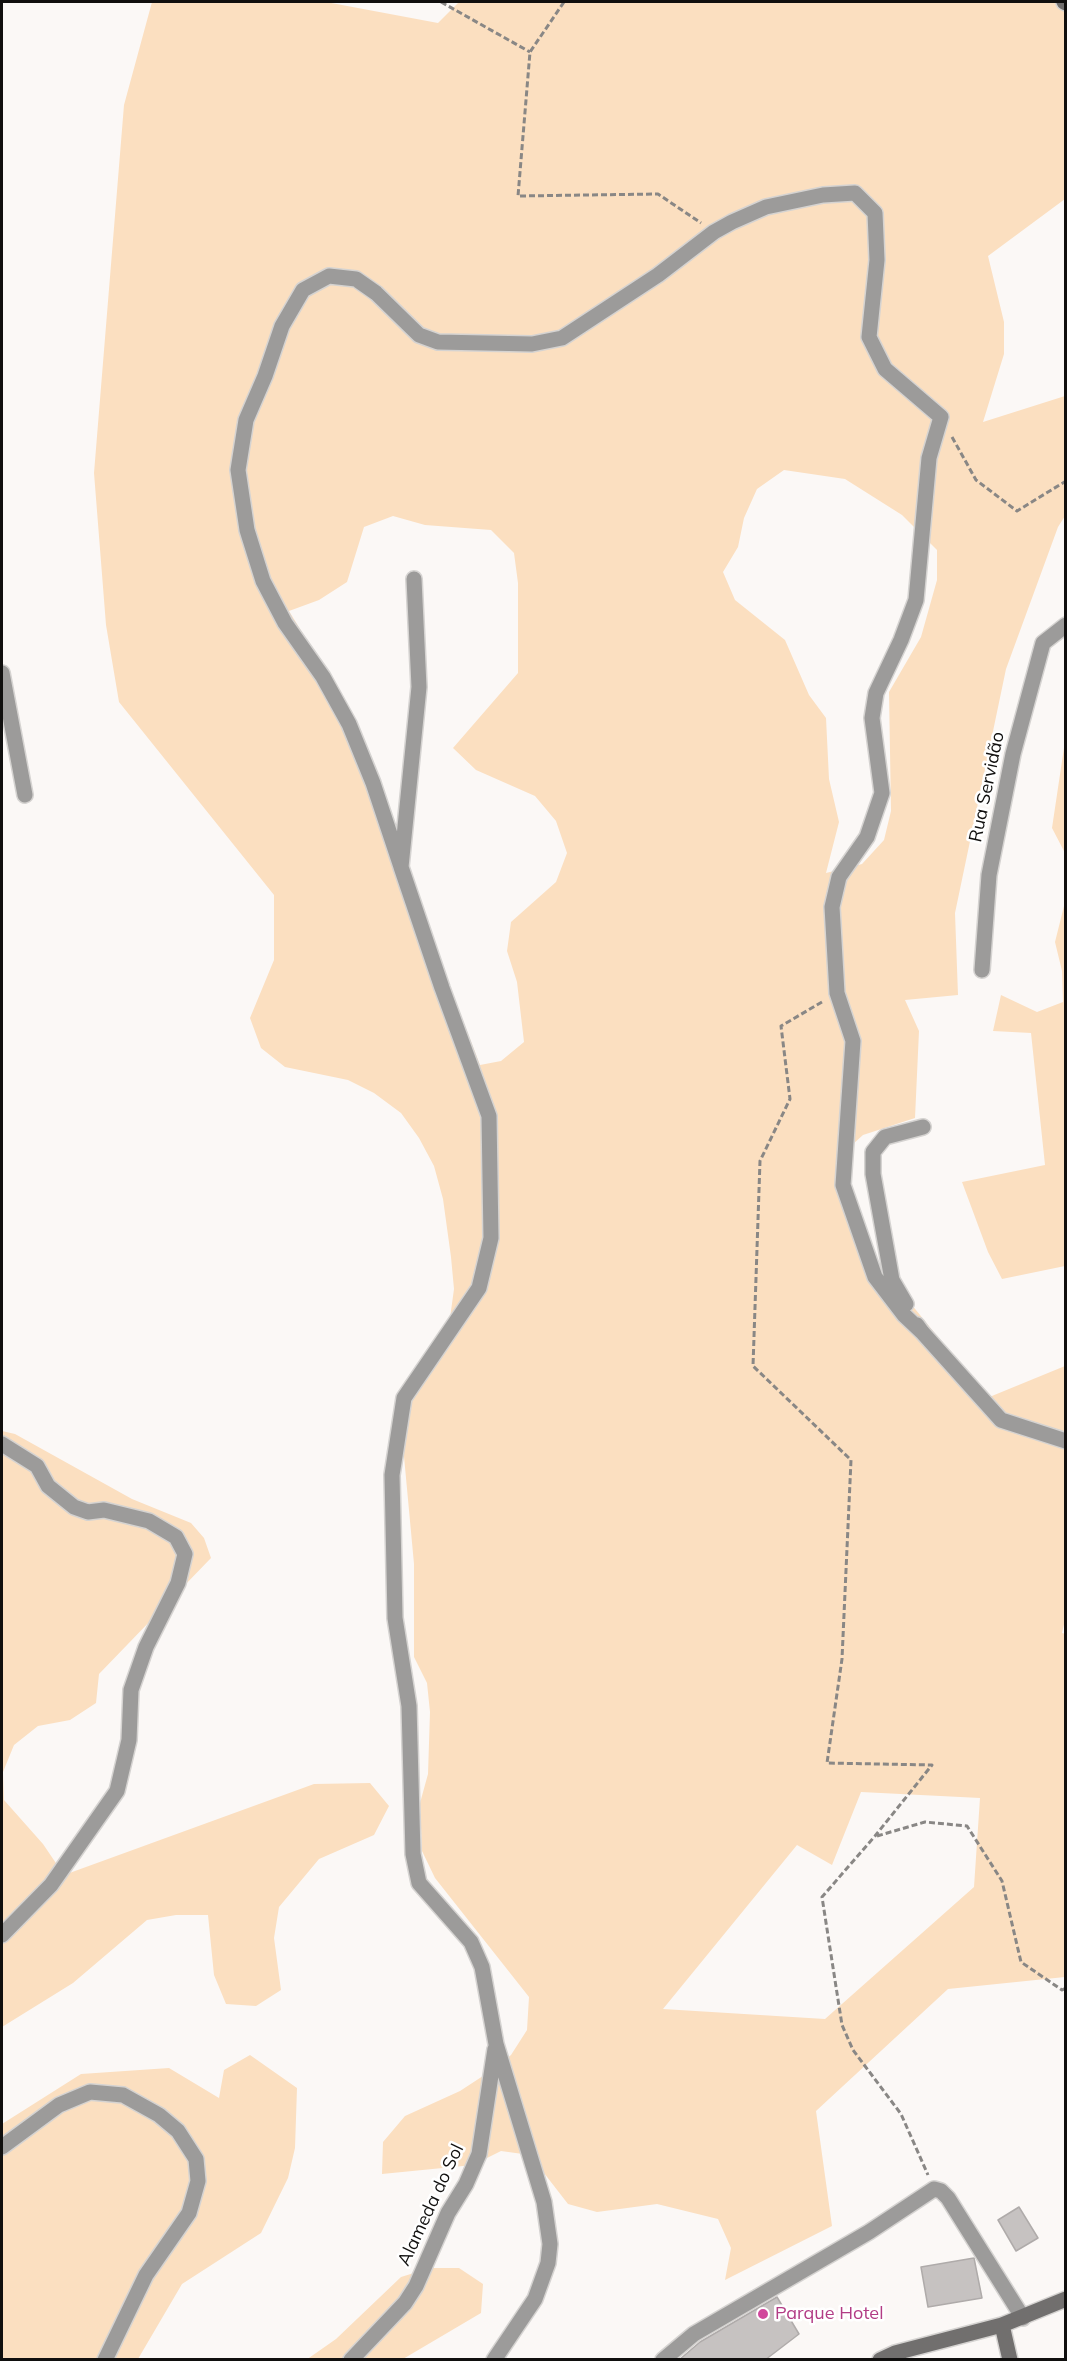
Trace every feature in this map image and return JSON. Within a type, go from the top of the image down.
[{"type":"street","points":[[494,2360],[535,2300],[548,2263],[550,2244],[544,2202],[496,2044],[482,1967],[471,1942],[419,1883],[412,1854],[409,1706],[395,1618],[392,1475],[404,1398],[479,1288],[491,1238],[489,1116],[442,988],[373,783],[349,724],[323,678],[285,623],[263,581],[247,530],[238,470],[246,420],[265,376],[282,326],[303,290],[329,276],[356,279],[376,293],[419,335],[438,342],[532,344],[562,338],[658,275],[714,232],[766,207],[824,195],[855,193],[875,213],[877,260],[869,337],[885,369],[941,417],[929,458],[916,600],[902,640],[876,693],[872,718],[882,793],[867,837],[839,877],[832,907],[837,993],[853,1041],[843,1185],[875,1277],[904,1316],[922,1332],[1001,1420],[1065,1441]]},
{"type":"street","points":[[401,867],[419,687],[414,579]]},
{"type":"street","name":"Rua Servidão","points":[[982,970],[989,875],[1012,754],[1044,643],[1065,625]]},
{"type":"street","points":[[2,673],[25,795]]},
{"type":"street","points":[[922,1332],[892,1280],[873,1174],[873,1152],[885,1137],[923,1127]]},
{"type":"street","points":[[2,1444],[38,1466],[48,1486],[74,1507],[88,1512],[104,1510],[149,1521],[176,1537],[185,1554],[178,1583],[146,1647],[131,1690],[129,1740],[117,1791],[51,1886],[2,1935]]},
{"type":"street","name":"Alameda do Sol","points":[[351,2360],[405,2303],[416,2286],[448,2213],[466,2184],[479,2154],[496,2044]]},
{"type":"street","points":[[2,2147],[59,2105],[90,2092],[123,2095],[159,2115],[178,2131],[196,2159],[198,2181],[189,2213],[146,2275],[105,2360]]},
{"type":"street","points":[[663,2360],[694,2334],[869,2232],[934,2189],[941,2191],[948,2198],[1023,2319]]},
{"type":"street","points":[[880,2360],[896,2353],[1023,2319],[1065,2299]]},
{"type":"street","points":[[1002,2325],[1010,2360]]},
{"type":"path","points":[[441,2],[530,52]]},
{"type":"path","points":[[564,2],[530,52],[518,196],[658,194],[714,232]]},
{"type":"path","points":[[941,417],[976,480],[1017,511],[1065,481]]},
{"type":"path","points":[[837,993],[781,1026],[790,1099],[760,1161],[753,1365],[851,1460],[842,1659],[827,1762],[932,1766],[822,1897],[842,2025],[853,2050],[901,2114],[934,2189]]},
{"type":"path","points":[[875,1836],[925,1822],[967,1826],[1002,1881],[1021,1962],[1062,1990],[1065,1988]]},
{"type":"shaded area","points":[[152,2],[326,2],[438,23],[459,2],[1065,2],[1065,199],[988,256],[1004,322],[1004,354],[983,422],[1065,396],[1065,516],[1058,527],[1006,669],[955,913],[958,995],[905,1000],[919,1031],[915,1118],[863,1135],[852,1145],[848,1176],[874,1258],[987,1398],[1065,1366],[1066,1616],[1062,1633],[1066,1634],[1065,1977],[948,1989],[816,2111],[832,2226],[725,2280],[731,2248],[718,2219],[657,2204],[597,2212],[568,2204],[530,2155],[501,2151],[473,2165],[382,2174],[383,2142],[405,2116],[460,2091],[486,2074],[511,2055],[527,2030],[529,1997],[435,1878],[422,1851],[420,1803],[428,1774],[430,1712],[427,1683],[414,1657],[414,1564],[398,1392],[450,1318],[454,1289],[451,1257],[443,1199],[434,1166],[419,1138],[401,1113],[374,1093],[348,1080],[285,1067],[261,1048],[250,1018],[274,960],[274,895],[119,702],[106,625],[94,473],[124,105]],"holes":[[[784,470],[845,479],[902,515],[937,550],[937,580],[921,637],[889,692],[891,811],[884,840],[862,864],[826,873],[839,822],[829,779],[826,718],[809,695],[785,640],[735,600],[723,572],[738,547],[744,518],[757,489]],[[393,516],[425,525],[491,530],[514,553],[518,583],[518,673],[453,748],[476,770],[535,796],[556,821],[567,853],[556,882],[511,922],[507,951],[517,982],[524,1042],[501,1061],[480,1065],[427,927],[316,655],[289,611],[319,600],[347,582],[364,527]],[[861,1792],[980,1798],[974,1887],[825,2019],[663,2009],[797,1845],[832,1865]]]},
{"type":"shaded area","points":[[1065,741],[1065,853],[1052,828]]},
{"type":"shaded area","points":[[1065,902],[1065,1266],[1002,1279],[988,1252],[962,1182],[1045,1165],[1031,1033],[993,1031],[1001,995],[1037,1012],[1063,1002],[1062,971],[1055,942]]},
{"type":"shaded area","points":[[2,1431],[15,1434],[132,1499],[191,1523],[204,1538],[211,1558],[99,1674],[96,1703],[70,1720],[38,1726],[14,1745],[3,1772],[4,1800],[43,1844],[64,1875],[314,1784],[370,1783],[389,1806],[374,1835],[319,1859],[279,1907],[274,1938],[281,1990],[256,2006],[226,2004],[214,1975],[208,1915],[176,1915],[147,1920],[73,1983],[2,2027]]},
{"type":"shaded area","points":[[250,2055],[297,2088],[295,2148],[288,2178],[261,2233],[182,2284],[138,2359],[2,2359],[2,2124],[81,2074],[169,2068],[219,2098],[224,2070]]},
{"type":"shaded area","points":[[430,2268],[459,2268],[483,2284],[481,2313],[403,2359],[306,2360],[336,2339],[401,2277]]},
{"type":"building","points":[[1019,2207],[1038,2238],[1016,2251],[998,2220]]},
{"type":"building","points":[[974,2258],[982,2298],[928,2307],[921,2267]]},
{"type":"building","name":"Parque Hotel","points":[[777,2297],[799,2334],[765,2360],[679,2360],[700,2342]]},
{"type":"place","name":"Parque Hotel","points":[[763,2314]]}]
